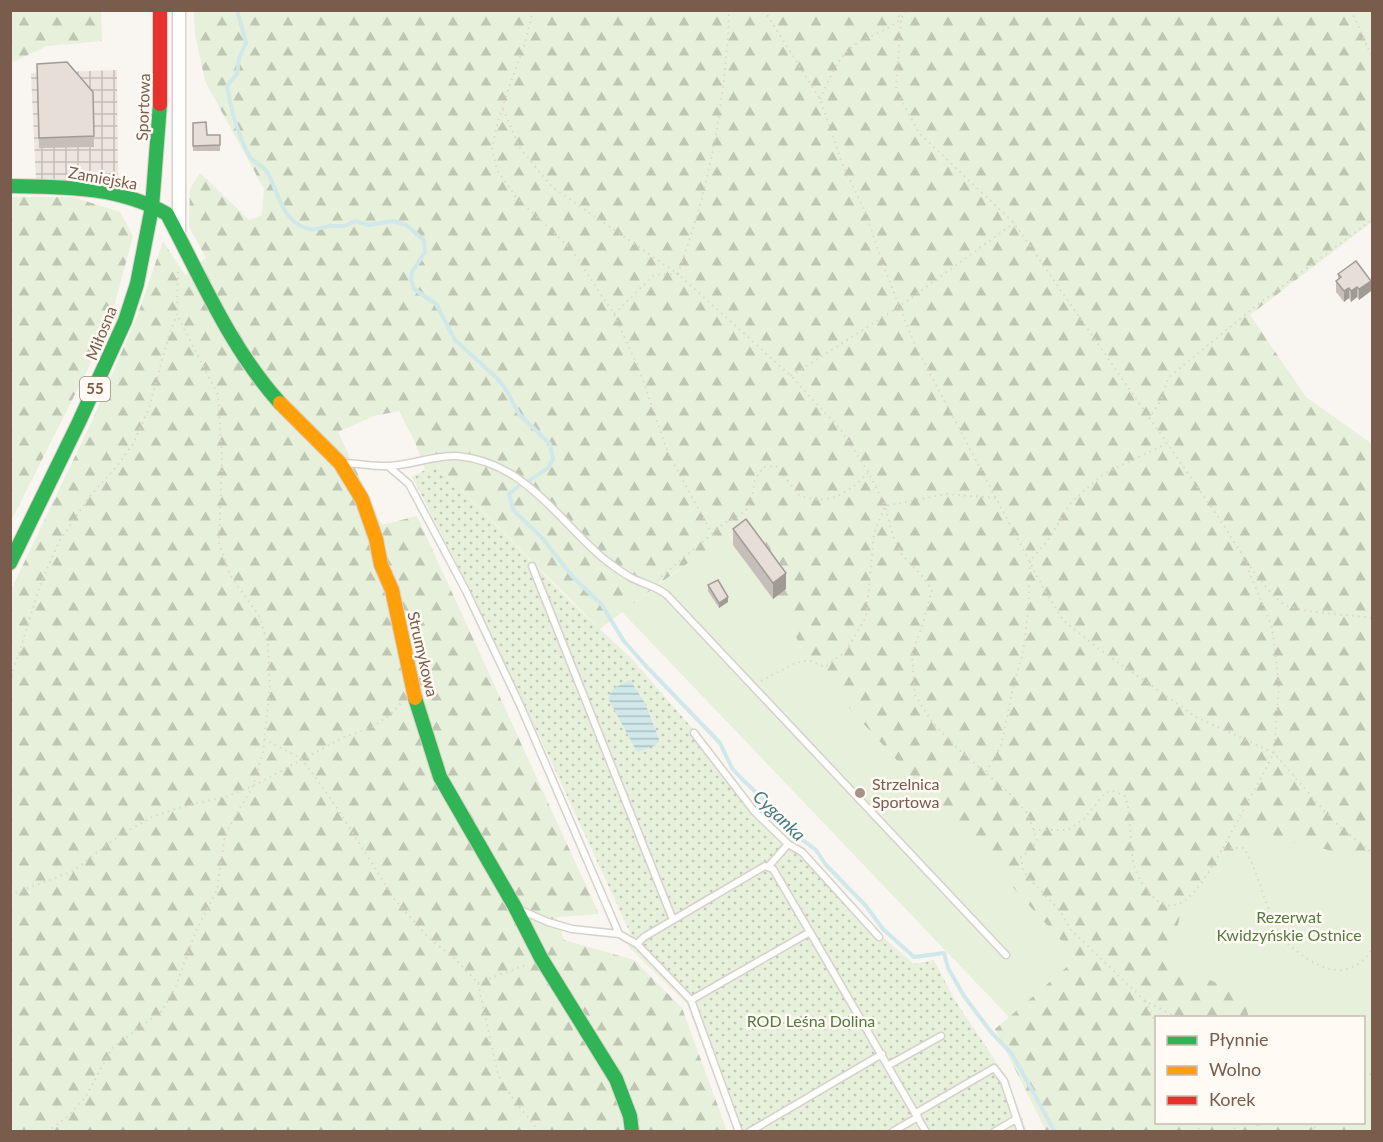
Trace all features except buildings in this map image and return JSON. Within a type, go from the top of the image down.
[{"type":"street","name":"Sportowa","points":[[153,204],[159,143],[160,10]]},
{"type":"street","points":[[179,10],[179,236]]},
{"type":"street","name":"Zamiejska","points":[[10,186],[74,187],[153,204]]},
{"type":"street","name":"Strumykowa","points":[[153,204],[167,214],[236,344],[249,364],[269,391],[340,463],[362,499],[376,538],[381,565],[392,590],[412,690],[440,777],[542,958],[616,1079],[630,1116],[632,1131]]},
{"type":"street","name":"Miłosna","points":[[10,563],[90,400],[125,320],[149,235],[153,204]]},
{"type":"lane","points":[[340,463],[388,466],[437,457],[457,456],[498,467],[516,476],[604,558],[630,577],[651,585],[667,595],[1006,955]]},
{"type":"lane","points":[[388,466],[409,484],[466,591],[521,707],[619,934]]},
{"type":"lane","points":[[532,566],[673,920]]},
{"type":"lane","points":[[694,733],[754,811],[788,844],[802,852],[879,937]]},
{"type":"lane","points":[[637,944],[644,937],[765,866],[770,866],[788,844]]},
{"type":"lane","points":[[770,866],[926,1131]]},
{"type":"lane","points":[[514,907],[548,922],[572,929],[619,934],[637,944],[691,1000],[739,1131]]},
{"type":"lane","points":[[691,1000],[810,932]]},
{"type":"lane","points":[[889,1065],[941,1036]]},
{"type":"lane","points":[[749,1131],[882,1054]]},
{"type":"lane","points":[[892,1131],[994,1068],[1008,1090],[1021,1131]]},
{"type":"lane","points":[[994,1131],[1016,1119]]},
{"type":"path","points":[[533,10],[525,43],[507,90],[492,148],[497,170],[516,197],[570,249],[614,314],[639,369],[668,453],[712,534]]},
{"type":"path","points":[[678,274],[703,194],[718,121],[728,47],[729,10]]},
{"type":"path","points":[[764,10],[820,99],[842,163],[866,214],[883,265],[915,345],[1044,589],[1064,620],[1095,646],[1196,717],[1274,753],[1332,820],[1372,853]]},
{"type":"path","points":[[896,10],[901,21]]},
{"type":"path","points":[[907,10],[901,21],[896,90],[919,133],[1014,223],[1270,591],[1284,604],[1372,618]]},
{"type":"path","points":[[1351,10],[1372,57]]},
{"type":"path","points":[[820,99],[834,69],[854,45],[901,21]]},
{"type":"path","points":[[503,109],[520,148],[552,187],[678,274],[791,376],[841,430],[868,473],[885,506],[893,536],[902,555],[923,576],[932,590],[912,653],[915,694],[932,722],[957,748],[1011,795],[1027,813],[1037,839],[1031,850],[1021,857],[1026,875],[1061,912],[1071,929],[1145,1001],[1176,1016]]},
{"type":"path","points":[[1149,419],[1161,400],[1168,378],[1257,305],[1372,220]]},
{"type":"path","points":[[791,376],[900,306],[1014,223]]},
{"type":"path","points":[[10,682],[40,582],[59,542],[90,496],[133,444],[149,408],[169,335],[177,315],[178,270]]},
{"type":"path","points":[[614,314],[654,275],[678,274]]},
{"type":"path","points":[[47,1131],[67,1117],[85,1098],[112,1048],[162,1011],[175,988],[196,930],[217,890],[225,834],[253,786],[264,739],[270,687],[268,644],[260,616],[230,575],[219,544],[219,491],[222,457],[218,395],[177,315]]},
{"type":"path","points":[[986,772],[1001,746],[1023,652],[1028,613],[1030,561],[1048,540],[1072,501],[1088,487],[1105,473],[1167,444]]},
{"type":"path","points":[[651,585],[723,525],[746,511],[752,497],[755,480],[764,467],[776,466],[800,496],[818,500],[836,497],[853,487],[868,473]]},
{"type":"path","points":[[885,506],[946,494],[997,498]]},
{"type":"path","points":[[752,686],[795,663],[808,660],[825,667],[846,651],[866,617],[874,534],[885,506]]},
{"type":"path","points":[[1034,830],[1068,830],[1084,819],[1104,793],[1113,791],[1125,796],[1130,808],[1129,838],[1134,867],[1146,890],[1158,902],[1171,906],[1183,903],[1196,891],[1223,848],[1274,753],[1279,684],[1272,627],[1240,551]]},
{"type":"path","points":[[10,895],[73,872],[119,836],[154,816],[228,796],[253,786],[342,738],[373,727],[392,713],[412,690]]},
{"type":"path","points":[[264,739],[302,759],[395,900],[429,938],[455,959],[478,983],[498,1075],[513,1099],[540,1131]]},
{"type":"path","points":[[1223,848],[1244,848],[1252,860],[1278,933],[1302,955],[1325,969],[1344,970],[1360,963],[1372,950]]},
{"type":"path","points":[[478,983],[542,958]]},
{"type":"path","points":[[1145,1001],[1155,1022]]},
{"type":"shaded area","points":[[117,70],[118,184],[36,180],[31,73]]},
{"type":"green space","points":[[11,10],[101,11],[102,41],[47,46],[11,63]]},
{"type":"green space","points":[[194,11],[1372,11],[1372,222],[1250,315],[1306,397],[1372,444],[1372,1131],[1046,1131],[995,1029],[1077,958],[807,662],[784,610],[729,534],[600,629],[437,465],[425,470],[415,442],[399,411],[374,416],[338,432],[382,525],[417,516],[599,914],[556,917],[564,940],[634,960],[682,1008],[727,1131],[11,1131],[10,592],[91,423],[138,314],[163,241],[185,275],[206,258],[189,226],[190,189],[200,173],[249,220],[262,215],[264,189],[205,81],[195,34]]},
{"type":"green space","points":[[11,197],[73,197],[120,212],[133,236],[108,329],[11,521]]},
{"type":"green space","name":"ROD Leśna Dolina","points":[[436,464],[572,603],[631,658],[707,745],[757,811],[776,830],[801,847],[884,938],[914,964],[934,960],[954,999],[1005,1075],[1027,1131],[735,1131],[687,1004],[628,946],[631,935],[497,647],[412,477]]},
{"type":"green space","name":"Strzelnica Sportowa","points":[[728,534],[784,610],[807,662],[1077,958],[1009,1017],[622,612]]},
{"type":"green space","name":"Rezerwat Kwidzyńskie Ostnice","points":[[1266,839],[1310,844],[1372,865],[1372,1088],[1365,1088],[1365,1016],[1249,1016],[1241,993],[1169,963],[1180,916],[1237,850]]},
{"type":"water","points":[[630,680],[645,703],[659,739],[656,745],[637,752],[608,698],[614,688]]},
{"type":"waterway","points":[[237,10],[246,43],[239,58],[237,74],[227,86],[236,122],[250,157],[267,172],[287,214],[301,226],[315,229],[344,226],[355,221],[369,225],[393,221],[406,225],[424,240],[425,252],[412,272],[411,279],[414,289],[436,304],[455,340],[497,378],[519,414],[550,444],[553,459],[548,468],[530,480]]},
{"type":"waterway","name":"Cyganka","points":[[519,486],[509,494],[513,510],[543,539],[572,576],[602,605],[623,640],[645,665],[720,743],[732,768],[765,801],[772,813],[785,827],[816,850],[826,865],[866,906],[883,929],[914,957],[944,953],[948,968],[964,996],[991,1032],[1012,1054],[1055,1132]]},
{"type":"traffic: fast","points":[[10,563],[79,422],[125,321],[137,284],[152,207],[160,104]]},
{"type":"traffic: fast","points":[[10,186],[71,188],[110,193],[130,198],[167,214],[246,360],[280,403]]},
{"type":"traffic: fast","points":[[415,698],[440,777],[515,907],[541,958],[616,1079],[630,1116],[632,1132]]},
{"type":"traffic: slow","points":[[280,403],[340,463],[362,499],[376,539],[381,565],[392,590],[415,698]]},
{"type":"traffic: jam","points":[[160,10],[160,104]]},
{"type":"place","name":"Strzelnica Sportowa","points":[[860,793]]}]
